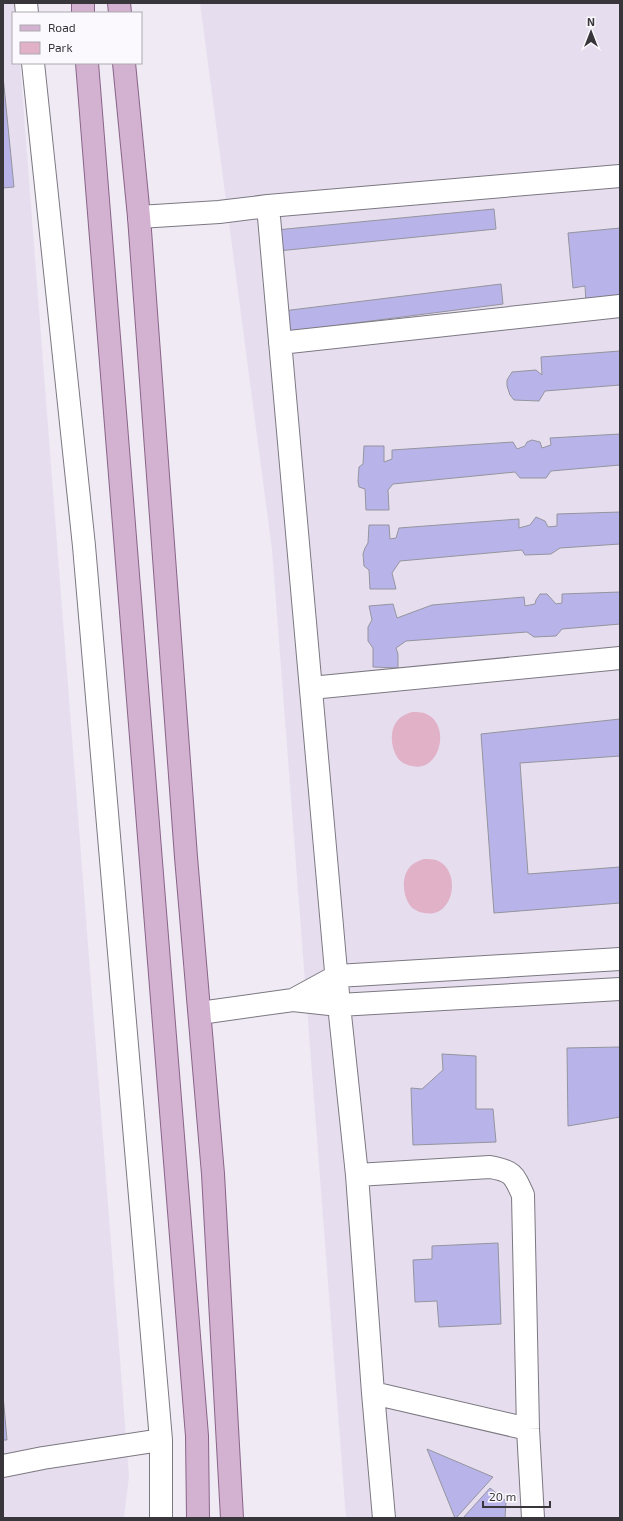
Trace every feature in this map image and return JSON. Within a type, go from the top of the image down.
[{"type":"main road","points":[[87,64],[197,1436],[198,1518]]},
{"type":"main road","points":[[124,64],[139,217],[186,857],[213,1174],[232,1518]]},
{"type":"lane","points":[[32,64],[84,546],[161,1440],[161,1518]]},
{"type":"lane","points":[[139,217],[220,212],[268,206],[620,176]]},
{"type":"lane","points":[[268,206],[339,1005],[356,1175],[384,1518]]},
{"type":"lane","points":[[280,343],[620,306]]},
{"type":"lane","points":[[311,688],[620,658]]},
{"type":"lane","points":[[294,1000],[337,976],[620,959]]},
{"type":"lane","points":[[200,1013],[294,1000],[339,1005],[620,989]]},
{"type":"lane","points":[[356,1175],[490,1167],[505,1170],[515,1177],[523,1195],[528,1429],[533,1518]]},
{"type":"lane","points":[[373,1393],[528,1429]]},
{"type":"lane","points":[[3,1466],[43,1458],[161,1440]]},
{"type":"shaded area","points":[[3,3],[16,3],[17,12],[12,12],[12,64],[20,64],[129,1476],[124,1518],[3,1518]]},
{"type":"shaded area","points":[[200,3],[620,3],[620,1518],[346,1518],[272,550]]},
{"type":"green space","points":[[412,712],[424,713],[433,718],[438,726],[440,736],[436,755],[430,762],[422,766],[410,766],[401,762],[397,757],[392,742],[394,726],[397,721],[406,714]]},
{"type":"green space","points":[[424,859],[436,860],[444,865],[452,882],[448,901],[443,909],[434,913],[424,913],[415,910],[409,904],[404,889],[406,872],[413,864]]},
{"type":"building","points":[[3,76],[14,187],[3,188]]},
{"type":"building","points":[[494,209],[496,229],[278,251],[276,230]]},
{"type":"building","points":[[620,228],[620,300],[586,303],[585,286],[573,288],[568,233]]},
{"type":"building","points":[[501,284],[503,304],[285,332],[283,311]]},
{"type":"building","points":[[620,351],[620,385],[545,391],[539,401],[514,400],[510,395],[507,380],[512,372],[536,370],[542,375],[541,357]]},
{"type":"building","points":[[620,434],[620,465],[551,471],[546,478],[520,478],[515,472],[393,484],[388,490],[389,510],[366,510],[365,489],[359,487],[359,467],[363,464],[364,446],[384,446],[384,462],[392,459],[392,450],[513,442],[517,449],[525,446],[527,442],[532,440],[540,442],[542,448],[551,445],[550,438]]},
{"type":"building","points":[[620,512],[620,544],[560,548],[551,554],[525,555],[522,550],[400,561],[392,573],[396,589],[370,589],[369,570],[364,566],[363,554],[368,543],[369,525],[389,525],[390,539],[396,538],[399,528],[519,519],[519,528],[530,525],[536,517],[545,521],[548,527],[557,526],[557,514]]},
{"type":"building","points":[[620,592],[620,624],[562,629],[556,636],[534,637],[527,632],[406,641],[396,648],[398,654],[398,668],[373,667],[373,648],[368,641],[368,627],[372,620],[369,606],[393,604],[397,618],[432,605],[524,597],[525,606],[535,604],[540,594],[547,594],[556,604],[562,603],[562,594]]},
{"type":"building","points":[[620,719],[620,756],[520,763],[528,874],[620,867],[620,903],[494,913],[481,734]]},
{"type":"building","points":[[620,1047],[620,1117],[568,1126],[567,1048]]},
{"type":"building","points":[[442,1054],[476,1056],[476,1109],[493,1109],[496,1142],[413,1145],[411,1088],[422,1089],[443,1070]]},
{"type":"building","points":[[498,1243],[501,1324],[439,1327],[437,1301],[415,1302],[413,1260],[432,1259],[432,1246]]},
{"type":"building","points":[[3,1395],[7,1440],[3,1440]]},
{"type":"building","points":[[427,1449],[493,1477],[456,1518],[455,1518]]},
{"type":"building","points":[[490,1488],[506,1501],[505,1518],[463,1518]]}]
